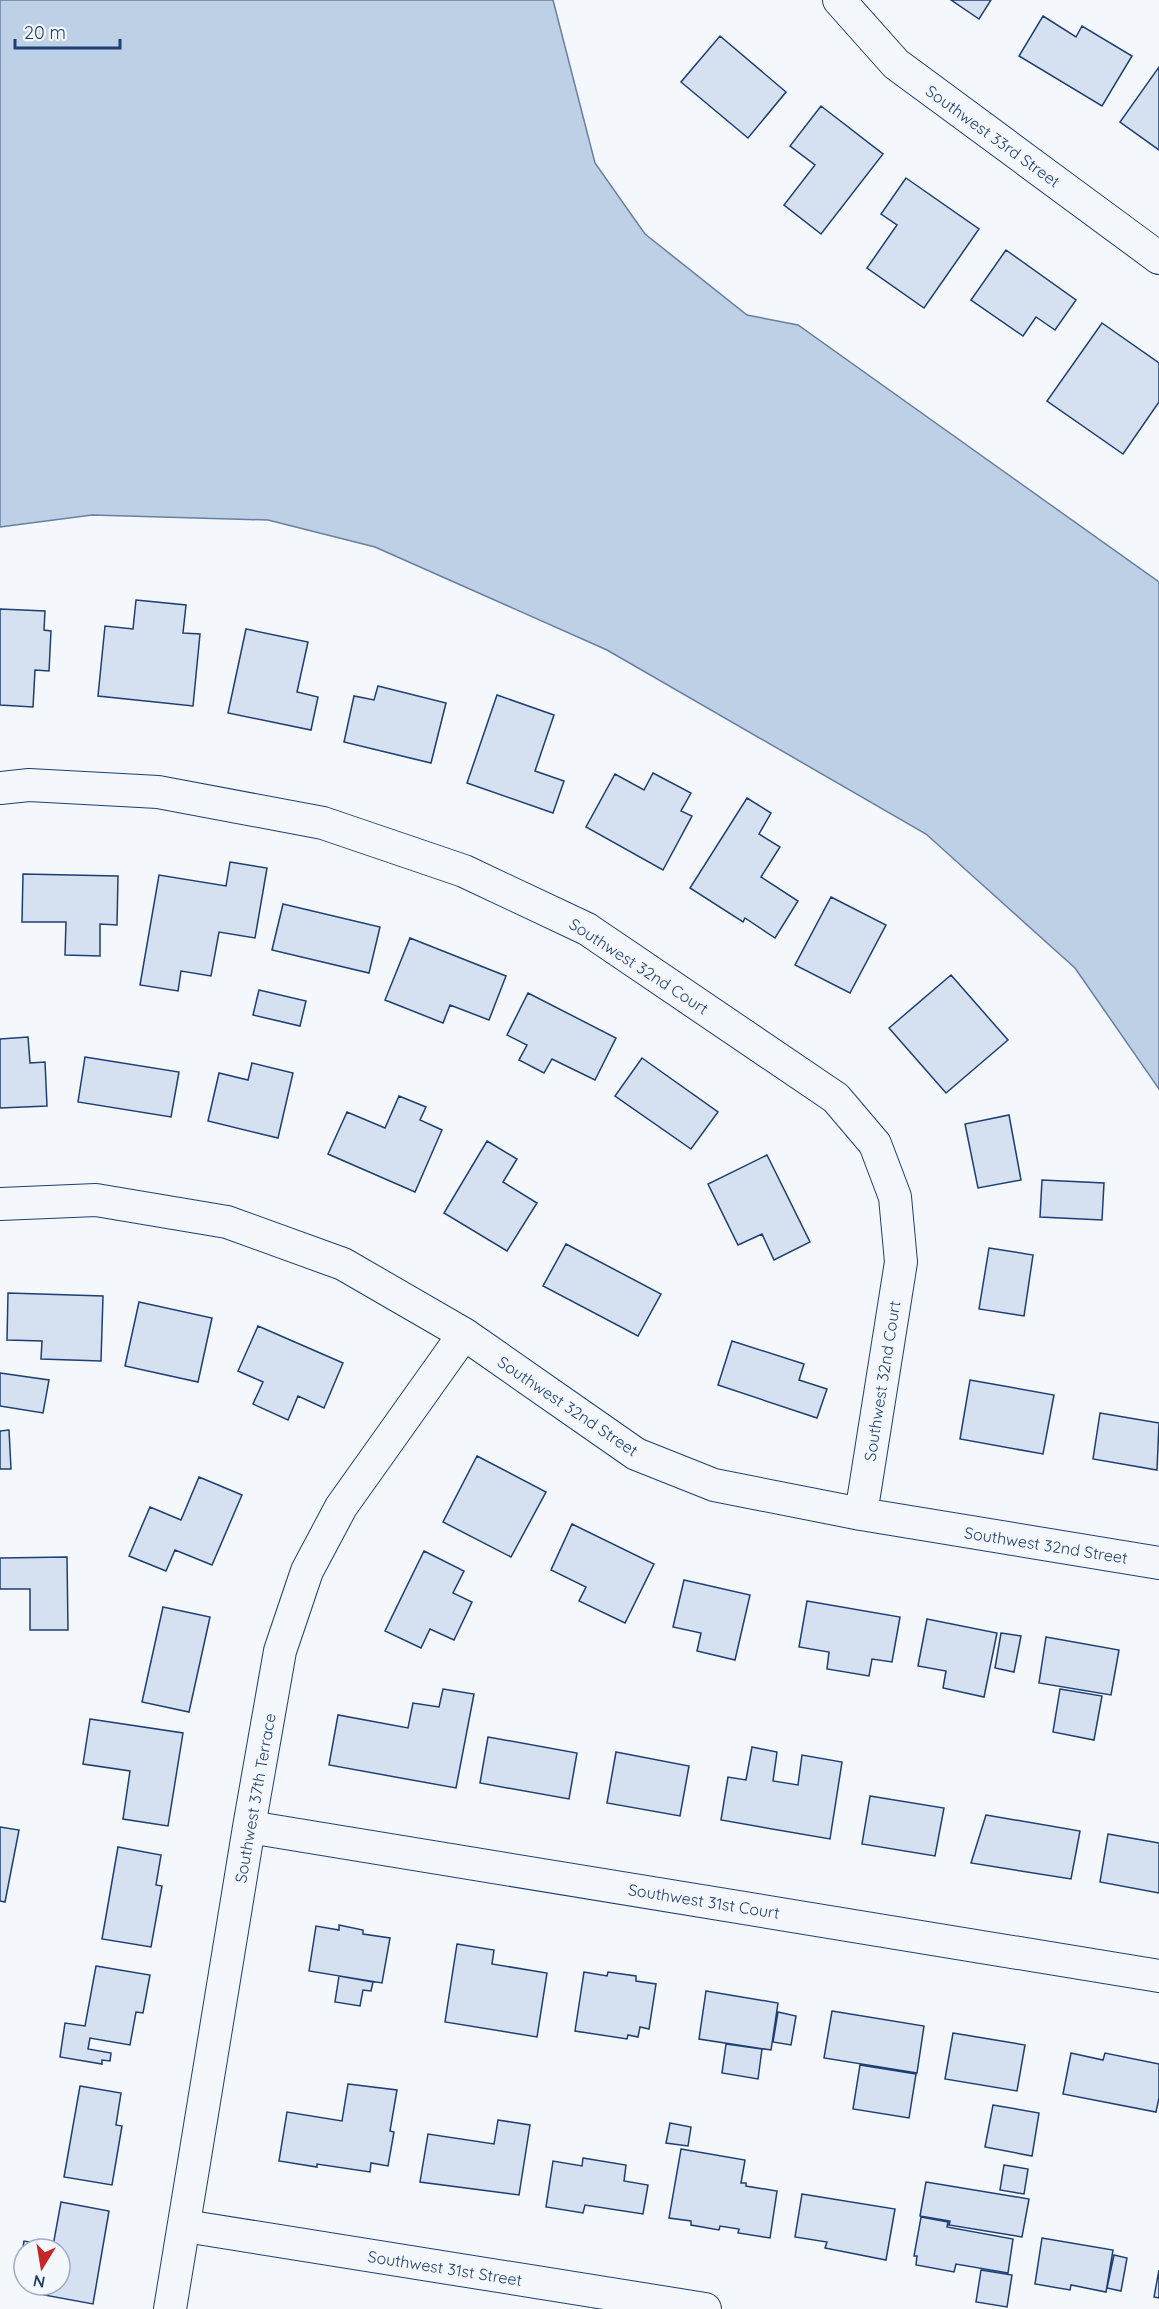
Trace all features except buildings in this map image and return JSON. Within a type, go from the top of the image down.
[{"type":"street","name":"Southwest 33rd Street","points":[[839,0],[896,64],[1159,258]]},
{"type":"street","name":"Southwest 32nd Court","points":[[0,788],[29,785],[158,792],[323,823],[464,871],[587,929],[836,1098],[875,1144],[895,1197],[901,1262],[861,1514]]},
{"type":"street","name":"Southwest 32nd Street","points":[[0,1204],[96,1200],[227,1222],[343,1264],[464,1334],[636,1454],[714,1485],[861,1514],[1159,1563]]},
{"type":"street","name":"Southwest 37th Terrace","points":[[170,2309],[280,1651],[307,1571],[341,1507],[464,1334]]},
{"type":"street","name":"Southwest 31st Court","points":[[249,1827],[1159,1976]]},
{"type":"street","name":"Southwest 31st Street","points":[[185,2226],[705,2309]]},
{"type":"water","points":[[0,0],[553,0],[595,163],[645,234],[747,315],[798,325],[1159,582],[1159,1089],[1075,968],[926,834],[607,650],[375,547],[268,520],[92,515],[0,527]]}]
